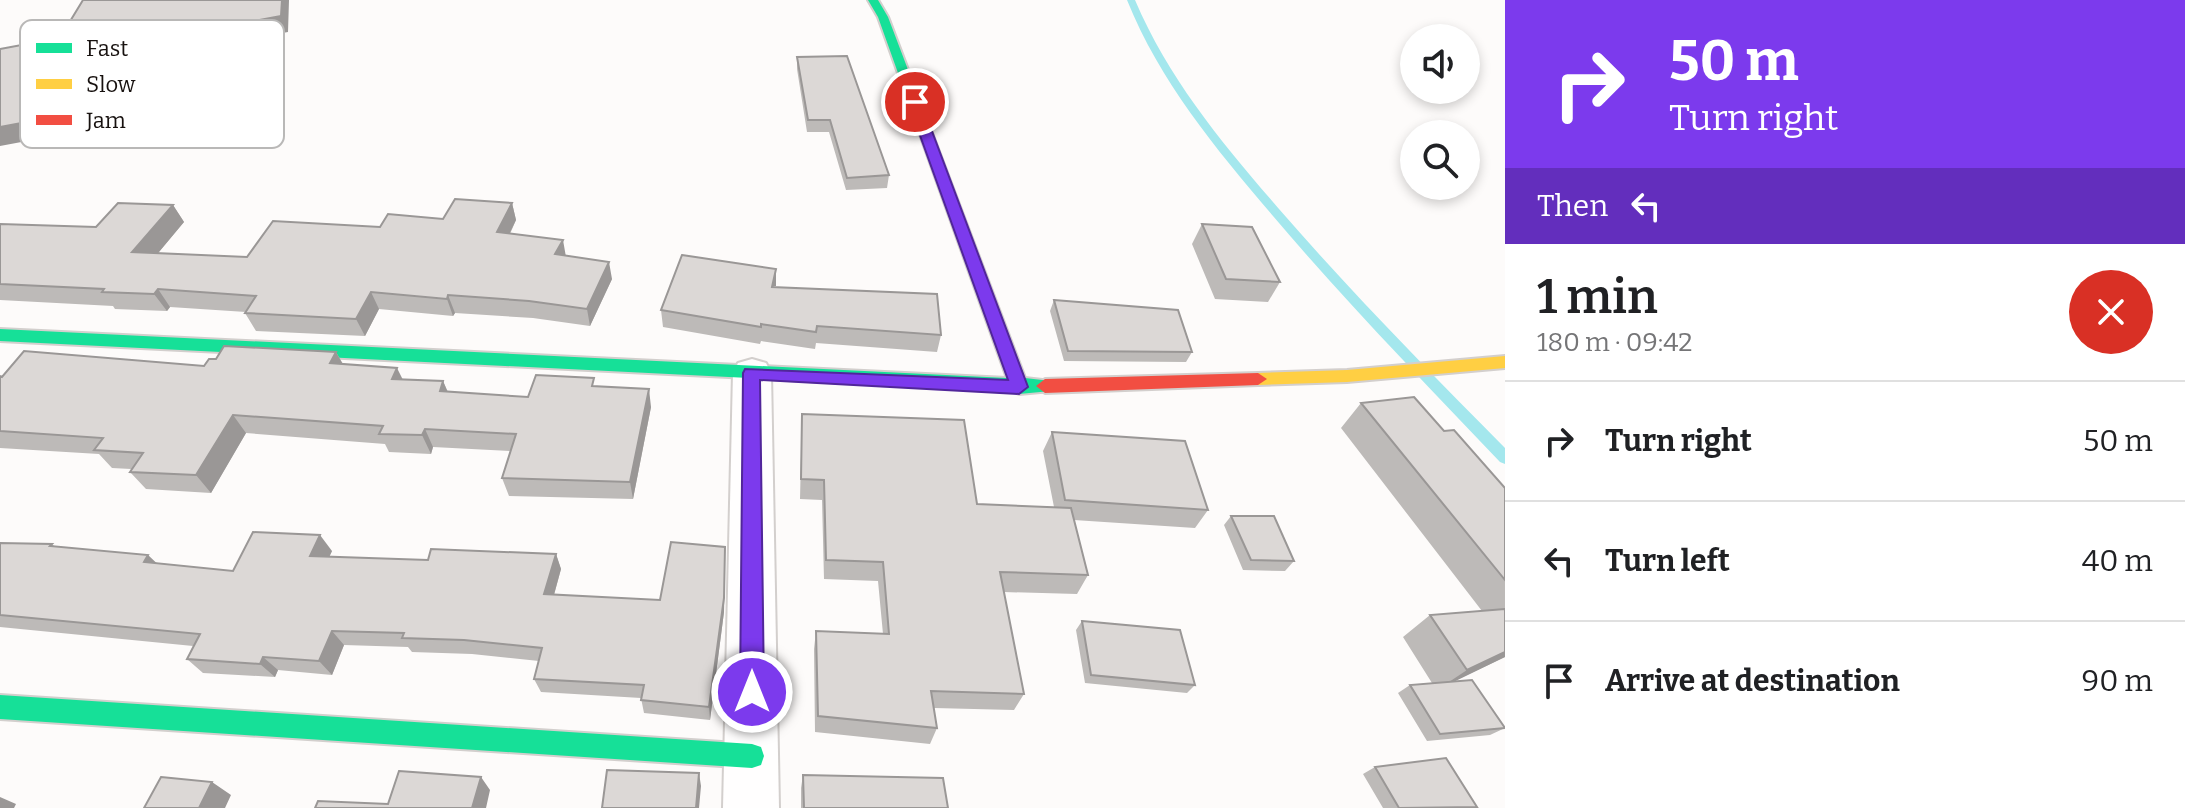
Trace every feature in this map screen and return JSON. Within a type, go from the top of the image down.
[{"type":"street","points":[[873,0],[883,17],[1019,387]]},
{"type":"street","points":[[0,335],[1019,387],[1347,376],[1505,362]]},
{"type":"street","points":[[751,808],[752,373]]},
{"type":"street","points":[[0,707],[752,756]]},
{"type":"building","points":[[83,0],[282,0],[281,16],[259,20],[71,20]]},
{"type":"building","points":[[20,45],[20,123],[0,127],[0,49]]},
{"type":"building","points":[[847,56],[889,175],[847,178],[830,120],[808,120],[797,57]]},
{"type":"building","points":[[455,199],[512,203],[497,232],[563,240],[555,254],[609,262],[587,309],[529,301],[448,295],[447,299],[371,292],[356,319],[245,313],[256,296],[158,289],[154,294],[102,292],[104,289],[0,284],[0,224],[96,227],[118,203],[173,205],[132,252],[247,257],[273,221],[380,227],[388,214],[443,219]]},
{"type":"building","points":[[1202,224],[1252,227],[1280,282],[1226,279]]},
{"type":"building","points":[[682,255],[776,269],[772,287],[937,294],[941,335],[817,326],[816,332],[761,324],[761,327],[661,310]]},
{"type":"building","points":[[1054,300],[1178,310],[1192,352],[1068,351]]},
{"type":"building","points":[[224,346],[336,352],[330,363],[397,368],[392,379],[443,381],[440,391],[528,397],[536,375],[594,378],[592,386],[649,389],[630,482],[502,478],[516,434],[425,429],[422,435],[379,434],[383,426],[233,415],[196,475],[130,472],[143,453],[94,450],[103,438],[0,431],[0,376],[24,351],[204,366],[209,359],[216,359]]},
{"type":"building","points":[[1414,397],[1444,431],[1454,430],[1505,488],[1505,580],[1361,403]]},
{"type":"building","points":[[802,414],[964,420],[977,504],[1071,508],[1088,575],[1000,572],[1024,694],[931,691],[937,728],[818,716],[816,631],[889,634],[883,562],[826,560],[824,480],[801,479]]},
{"type":"building","points":[[1052,432],[1185,441],[1208,510],[1065,500]]},
{"type":"building","points":[[1231,516],[1274,516],[1294,561],[1251,560]]},
{"type":"building","points":[[253,532],[320,535],[310,556],[428,560],[431,549],[556,554],[544,594],[660,600],[671,542],[725,547],[724,598],[709,707],[641,700],[644,685],[534,679],[542,648],[464,640],[402,638],[404,633],[332,631],[319,661],[263,657],[260,664],[187,659],[200,634],[0,615],[0,543],[52,544],[50,546],[148,555],[144,562],[233,571]]},
{"type":"building","points":[[1505,609],[1505,652],[1467,670],[1430,615]]},
{"type":"building","points":[[1082,621],[1180,630],[1195,685],[1091,675]]},
{"type":"building","points":[[1472,680],[1505,728],[1440,734],[1410,685]]},
{"type":"building","points":[[1446,758],[1477,807],[1399,808],[1375,767]]},
{"type":"building","points":[[607,770],[699,773],[696,808],[602,808]]},
{"type":"building","points":[[399,771],[481,777],[472,808],[315,808],[318,801],[388,804]]},
{"type":"building","points":[[803,775],[943,778],[948,808],[804,808]]},
{"type":"building","points":[[161,777],[212,782],[199,808],[144,808]]},
{"type":"waterway","points":[[1131,0],[1171,79],[1224,150],[1351,296],[1505,458]]},
{"type":"traffic: fast","points":[[873,0],[883,17],[1019,387]]},
{"type":"traffic: fast","points":[[0,335],[1045,386]]},
{"type":"traffic: fast","points":[[0,707],[752,756]]},
{"type":"traffic: slow","points":[[1258,379],[1347,376],[1505,362]]},
{"type":"traffic: jam","points":[[1045,386],[1258,379]]},
{"type":"route","points":[[752,692],[752,373],[1019,387],[915,102]]}]
